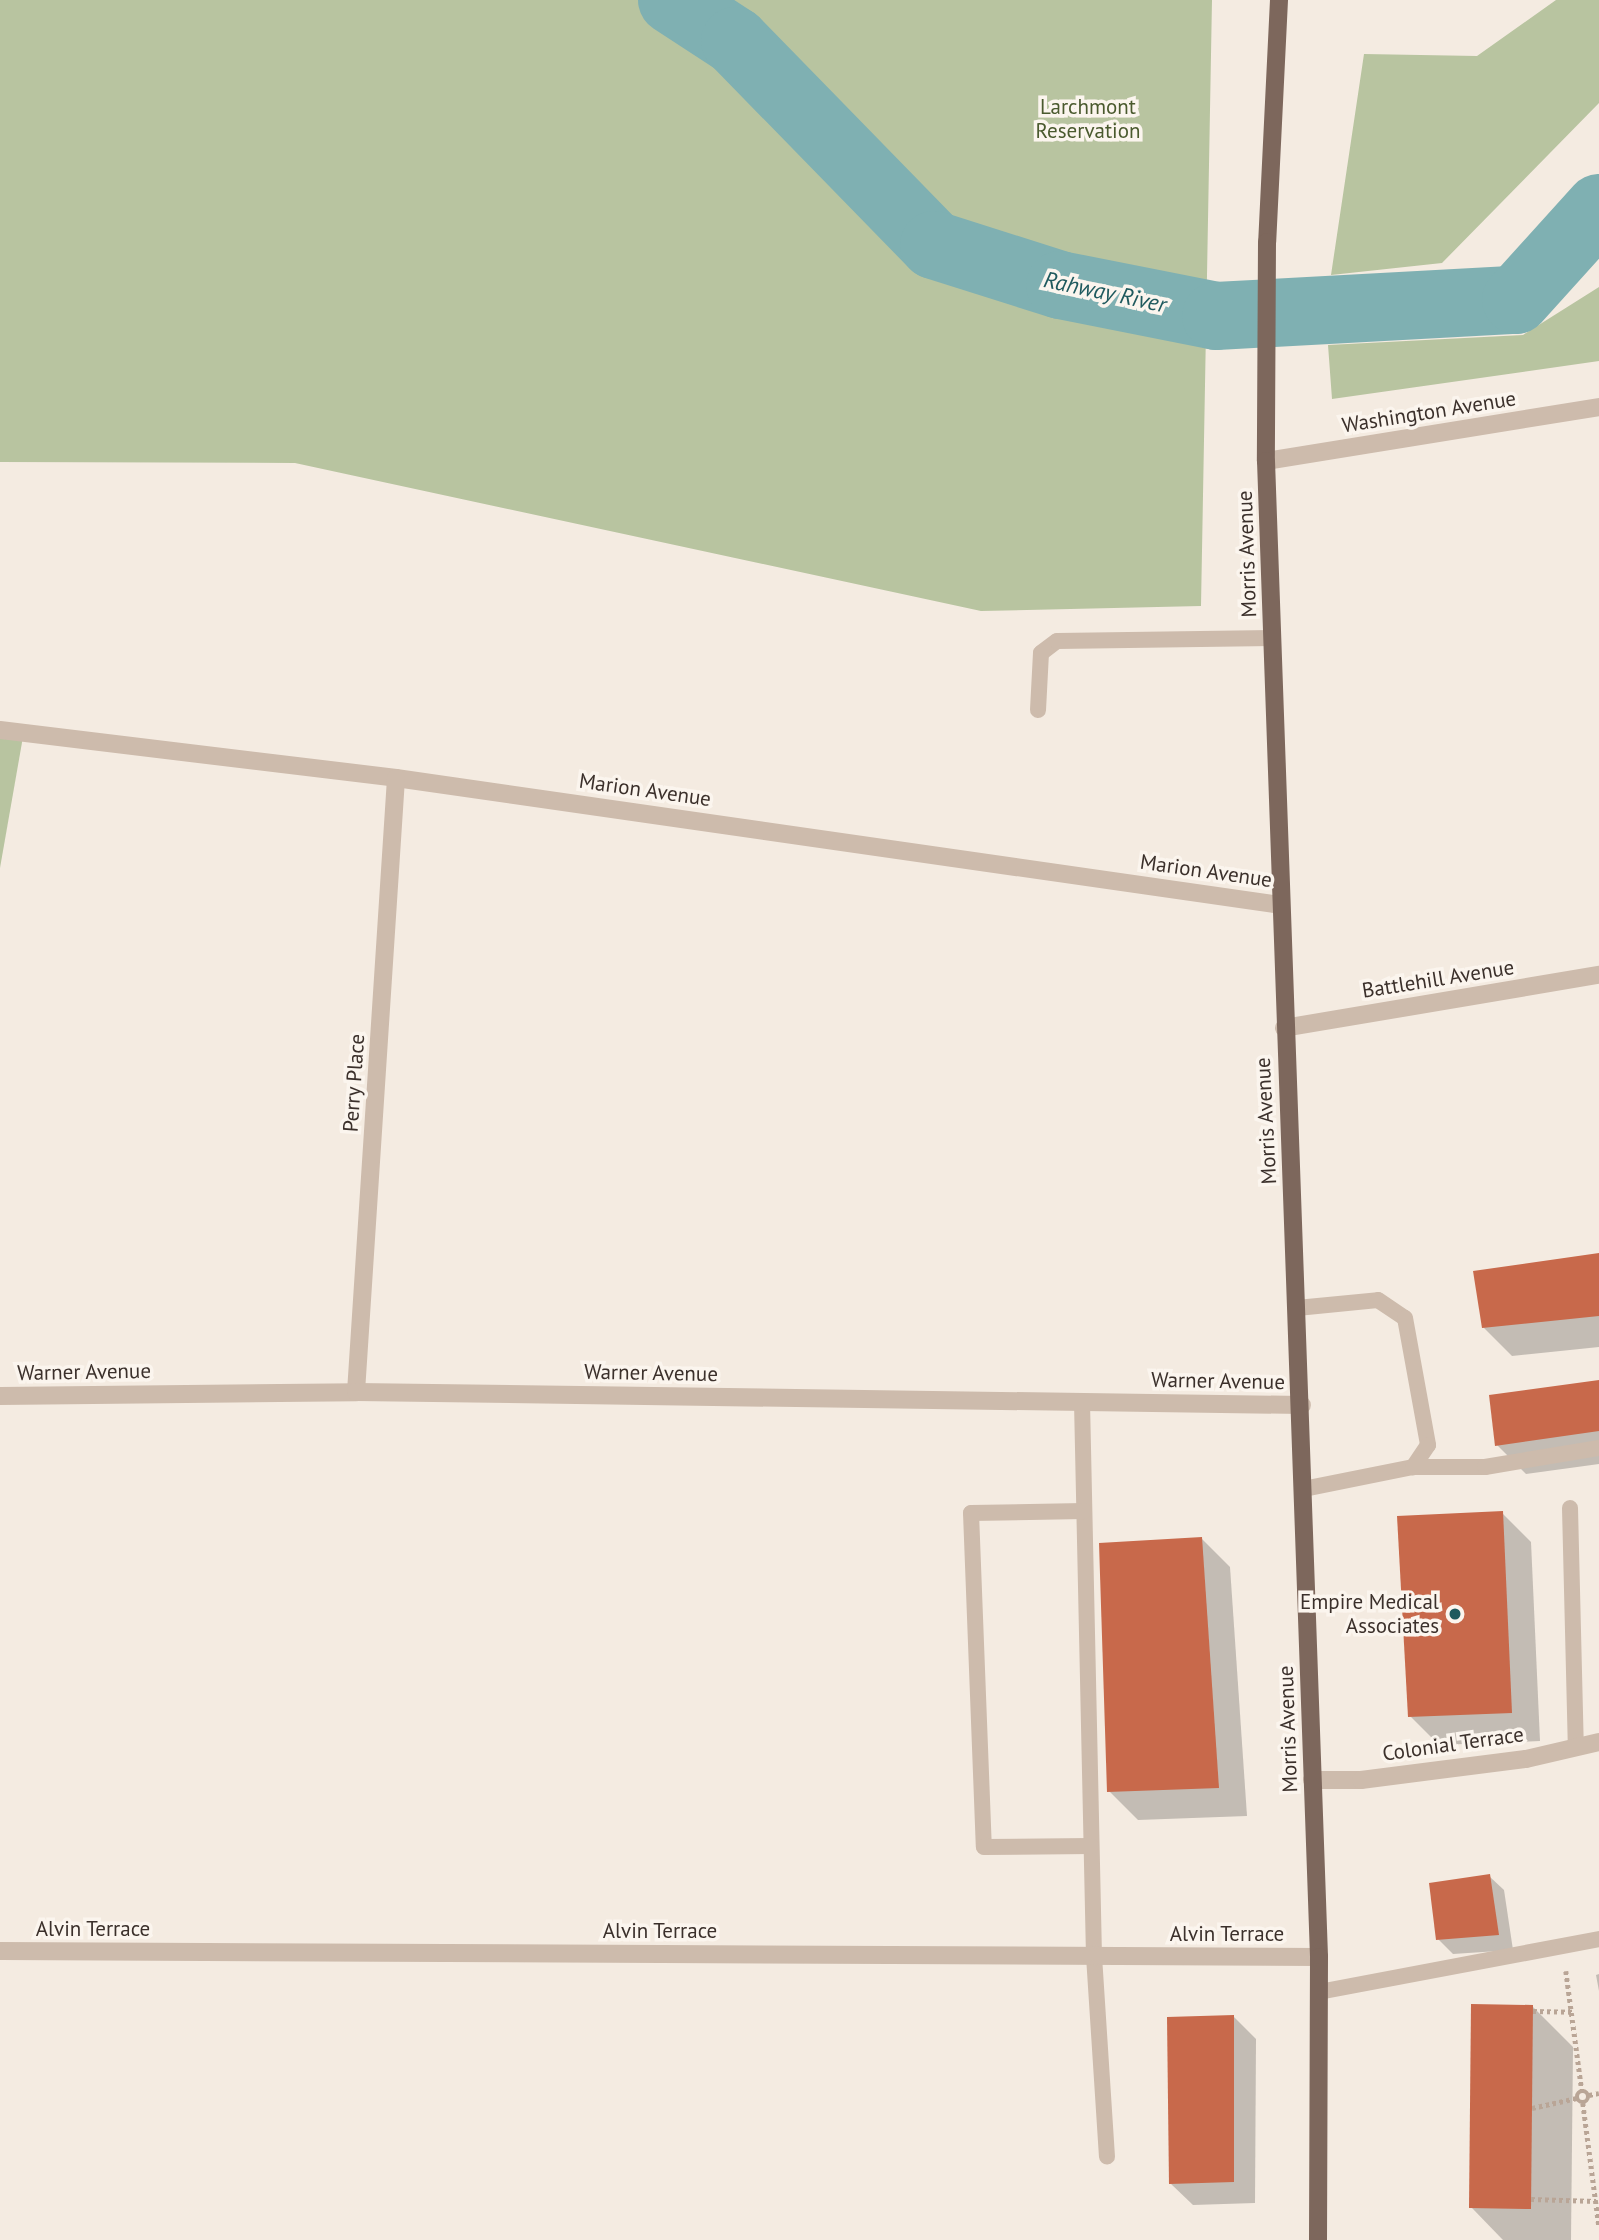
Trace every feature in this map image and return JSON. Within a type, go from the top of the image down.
[{"type":"main road","name":"Morris Avenue","points":[[1279,0],[1267,242],[1266,461],[1284,1028],[1302,1405],[1319,1957],[1318,2240]]},
{"type":"street","name":"Washington Avenue","points":[[1266,461],[1599,407]]},
{"type":"street","name":"Marion Avenue","points":[[0,730],[396,778],[1282,905]]},
{"type":"street","name":"Perry Place","points":[[356,1392],[396,778]]},
{"type":"street","name":"Battlehill Avenue","points":[[1284,1028],[1599,975]]},
{"type":"street","name":"Warner Avenue","points":[[0,1396],[356,1392],[1302,1405]]},
{"type":"street","name":"Colonial Terrace","points":[[1312,1780],[1361,1780],[1526,1759],[1599,1742]]},
{"type":"street","name":"Alvin Terrace","points":[[0,1951],[1319,1957]]},
{"type":"lane","points":[[1038,710],[1041,653],[1057,641],[1272,638]]},
{"type":"lane","points":[[1297,1308],[1378,1300],[1405,1318],[1428,1445],[1413,1467]]},
{"type":"lane","points":[[1082,1402],[1094,1956],[1107,2157]]},
{"type":"lane","points":[[1304,1489],[1413,1467],[1485,1467],[1599,1448]]},
{"type":"lane","points":[[1570,1508],[1576,1747]]},
{"type":"lane","points":[[1084,1511],[971,1513],[984,1847],[1091,1846]]},
{"type":"lane","points":[[1319,1992],[1599,1940]]},
{"type":"path","points":[[1531,2108],[1577,2098],[1582,2091],[1565,1960]]},
{"type":"path","points":[[1533,2011],[1572,2012]]},
{"type":"path","points":[[1582,2091],[1589,2095],[1599,2093]]},
{"type":"path","points":[[1583,2104],[1589,2095]]},
{"type":"path","points":[[1577,2098],[1583,2104],[1599,2226]]},
{"type":"path","points":[[1531,2199],[1596,2201]]},
{"type":"green space","name":"Larchmont Reservation","points":[[0,0],[1212,0],[1201,606],[981,611],[295,463],[0,462]]},
{"type":"green space","points":[[1556,0],[1599,0],[1599,103],[1442,263],[1331,275],[1364,54],[1477,56]]},
{"type":"green space","points":[[1599,287],[1599,361],[1332,399],[1328,345],[1523,335]]},
{"type":"green space","points":[[0,728],[24,731],[0,868]]},
{"type":"building","points":[[1599,1253],[1599,1316],[1482,1328],[1473,1271]]},
{"type":"building","points":[[1599,1380],[1599,1431],[1495,1446],[1489,1395]]},
{"type":"building","name":"Empire Medical Associates","points":[[1503,1511],[1512,1713],[1408,1717],[1397,1516]]},
{"type":"building","points":[[1202,1537],[1219,1788],[1107,1792],[1099,1543]]},
{"type":"building","points":[[1490,1874],[1499,1935],[1436,1940],[1429,1883]]},
{"type":"building","points":[[1471,2004],[1533,2005],[1531,2209],[1469,2208]]},
{"type":"building","points":[[1234,2015],[1234,2182],[1169,2184],[1167,2017]]},
{"type":"waterway","name":"Rahway River","points":[[672,0],[735,41],[934,245],[1060,285],[1216,316],[1516,300],[1599,208]]},
{"type":"place","name":"Empire Medical Associates","points":[[1455,1614]]}]
